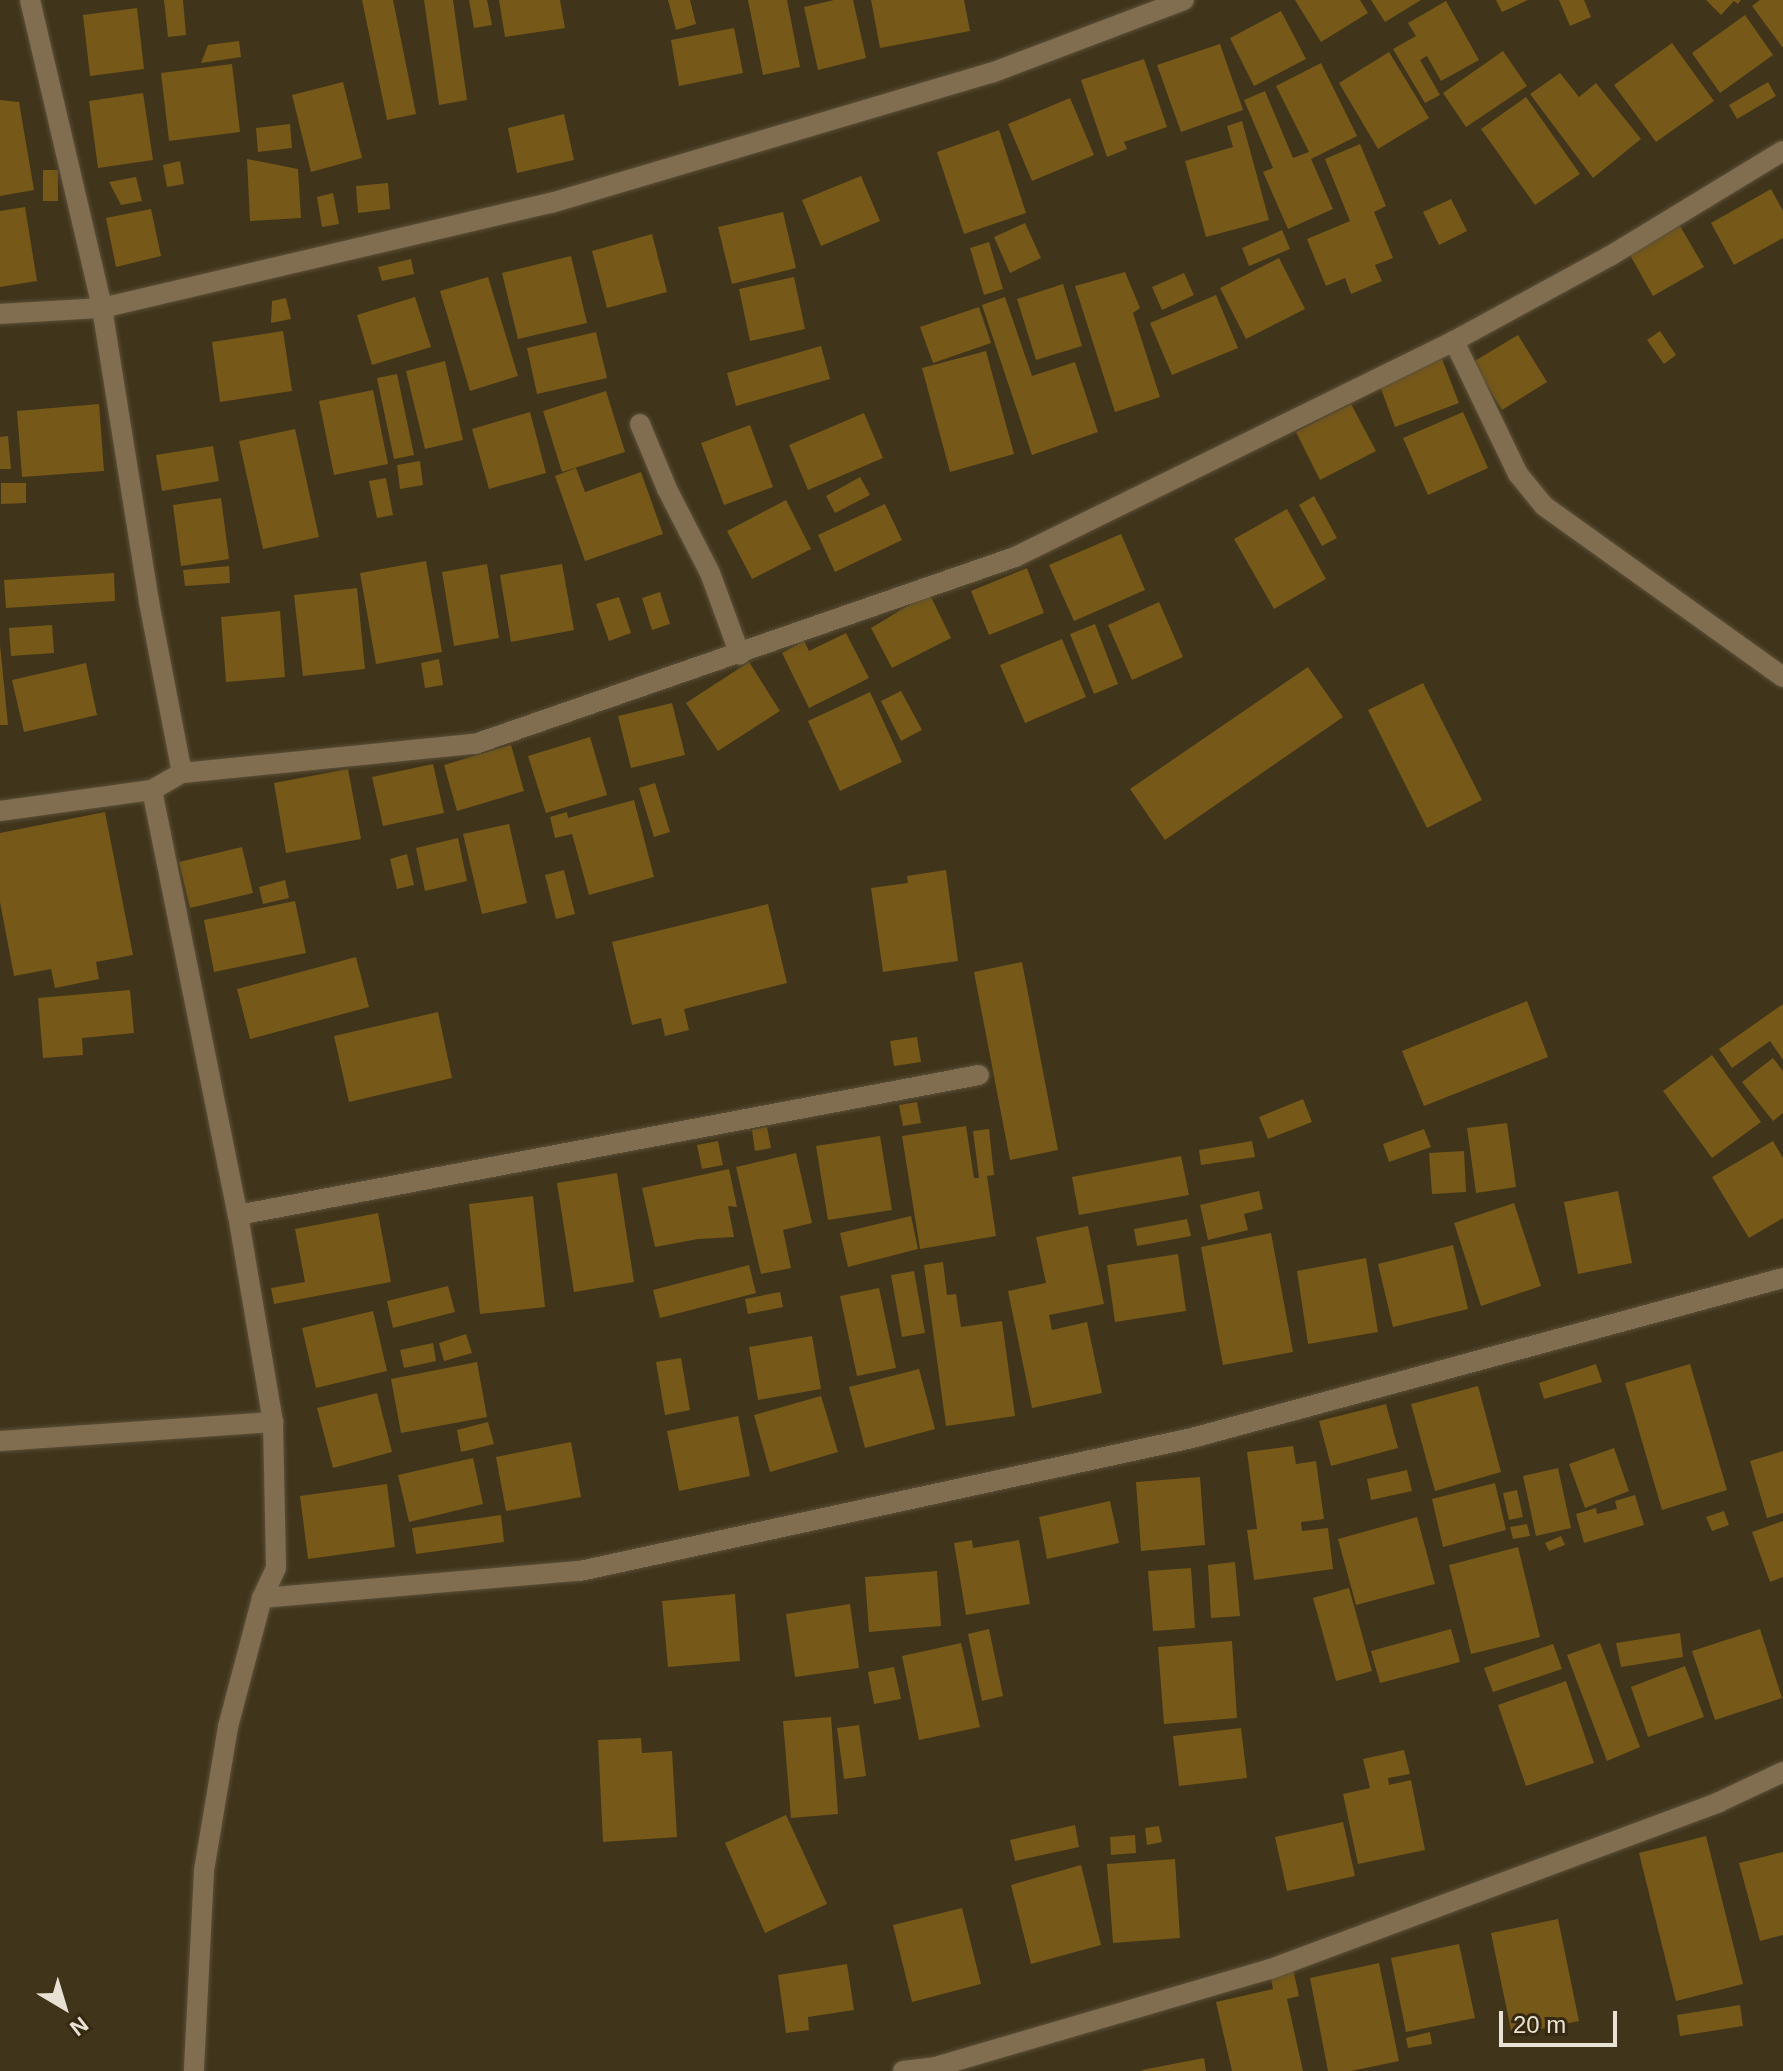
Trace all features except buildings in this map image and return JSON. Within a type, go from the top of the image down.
[{"type":"street","points":[[30,0],[102,308],[149,602],[182,773]]},
{"type":"street","points":[[0,314],[102,308],[551,203],[991,73],[1184,0]]},
{"type":"street","points":[[0,811],[152,790],[182,773],[475,744],[740,655],[1015,557],[1454,341],[1610,256],[1783,151]]},
{"type":"street","points":[[1454,341],[1518,474],[1544,506],[1783,677]]},
{"type":"street","points":[[640,424],[667,489],[710,573],[740,655]]},
{"type":"street","points":[[152,790],[238,1215],[273,1422],[276,1568],[262,1598],[228,1727],[204,1871],[194,2071]]},
{"type":"street","points":[[238,1215],[979,1075]]},
{"type":"street","points":[[262,1598],[580,1571],[1192,1438],[1783,1278]]},
{"type":"street","points":[[0,1441],[273,1422]]},
{"type":"street","points":[[903,2071],[935,2067],[1271,1969],[1719,1802],[1783,1772]]}]
